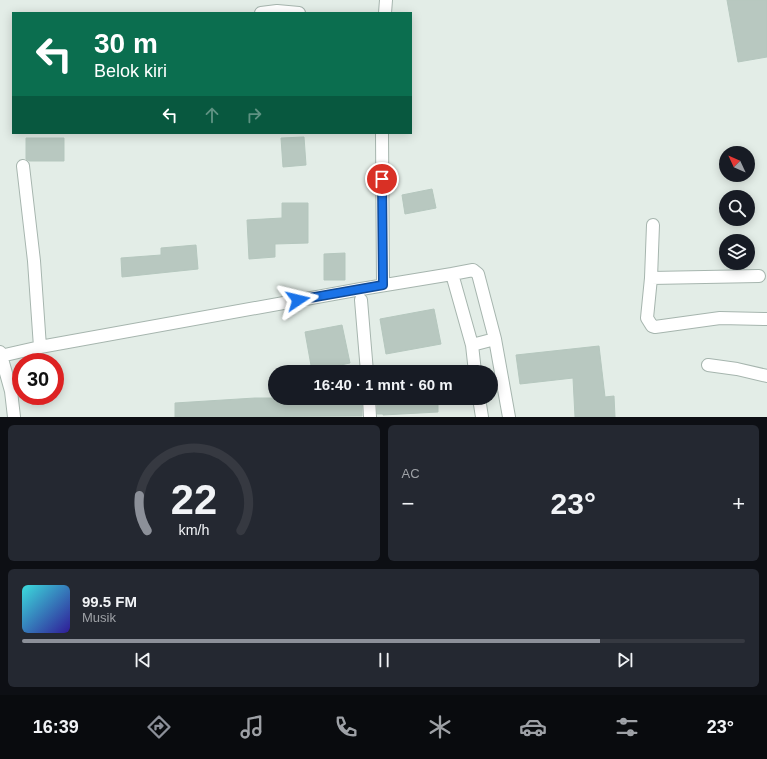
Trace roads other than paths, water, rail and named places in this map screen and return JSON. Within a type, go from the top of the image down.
[{"type":"street","points":[[385,12],[386,0]]},
{"type":"street","points":[[269,12],[288,12]]},
{"type":"street","points":[[382,134],[383,285]]},
{"type":"street","points":[[23,166],[34,261],[40,347]]},
{"type":"street","points":[[653,225],[651,278],[647,318],[652,326],[656,327],[720,318],[767,319]]},
{"type":"street","points":[[14,417],[11,391],[0,354],[473,270],[478,274],[495,339],[509,417]]},
{"type":"street","points":[[452,274],[472,345],[474,365]]},
{"type":"street","points":[[651,278],[759,276]]},
{"type":"street","points":[[361,300],[366,365]]},
{"type":"street","points":[[472,345],[495,339]]},
{"type":"street","points":[[708,365],[737,369],[767,376]]},
{"type":"street","points":[[369,405],[370,417]]},
{"type":"street","points":[[480,405],[482,417]]}]
